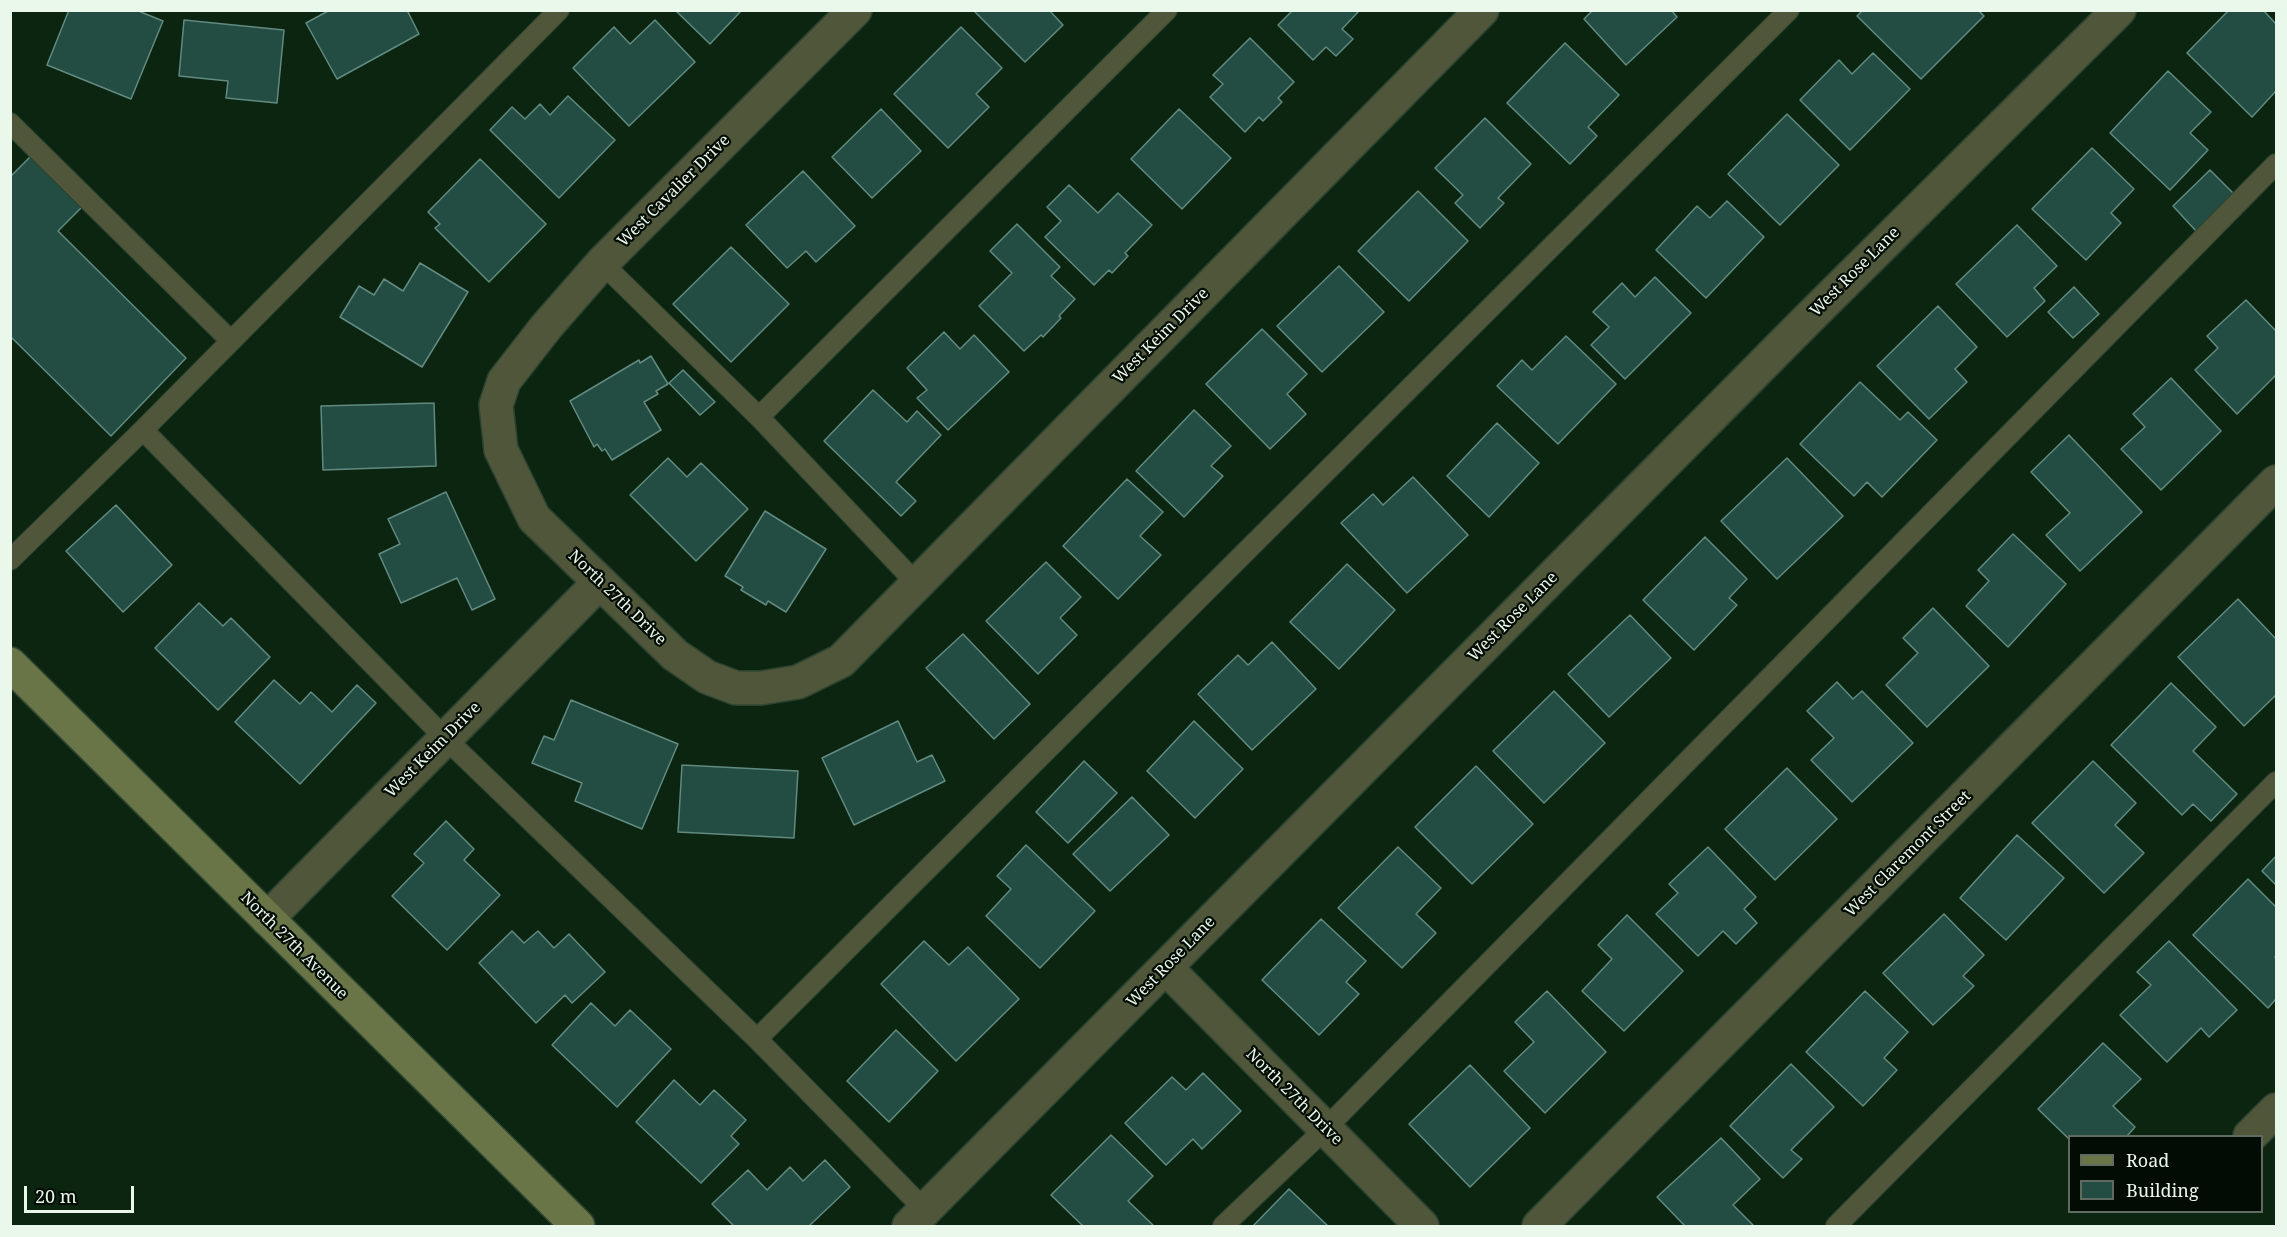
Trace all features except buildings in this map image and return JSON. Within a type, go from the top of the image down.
[{"type":"main road","name":"North 27th Avenue","points":[[10,664],[578,1227]]},
{"type":"street","name":"West Cavalier Drive","points":[[504,381],[546,327],[602,263],[855,10]]},
{"type":"street","name":"West Keim Drive","points":[[842,661],[1482,10]]},
{"type":"street","name":"West Rose Lane","points":[[917,1218],[1776,351],[2119,10]]},
{"type":"street","name":"North 27th Drive","points":[[504,381],[496,405],[501,450],[534,518],[675,655],[706,676],[735,688],[761,688],[798,682],[842,661]]},
{"type":"street","name":"West Claremont Street","points":[[1539,1227],[2277,482]]},
{"type":"street","name":"West Keim Drive","points":[[267,919],[600,582]]},
{"type":"street","name":"North 27th Drive","points":[[1166,968],[1422,1227]]},
{"type":"street","points":[[2252,1135],[2277,1110]]},
{"type":"lane","points":[[10,560],[143,430],[559,10]]},
{"type":"lane","points":[[759,417],[1167,10]]},
{"type":"lane","points":[[757,1039],[1789,10]]},
{"type":"lane","points":[[10,123],[231,341]]},
{"type":"lane","points":[[1223,1227],[1325,1129],[2277,164]]},
{"type":"lane","points":[[602,263],[759,417],[917,584]]},
{"type":"lane","points":[[143,430],[445,738],[757,1039],[917,1218]]},
{"type":"lane","points":[[1836,1227],[2277,782]]}]
